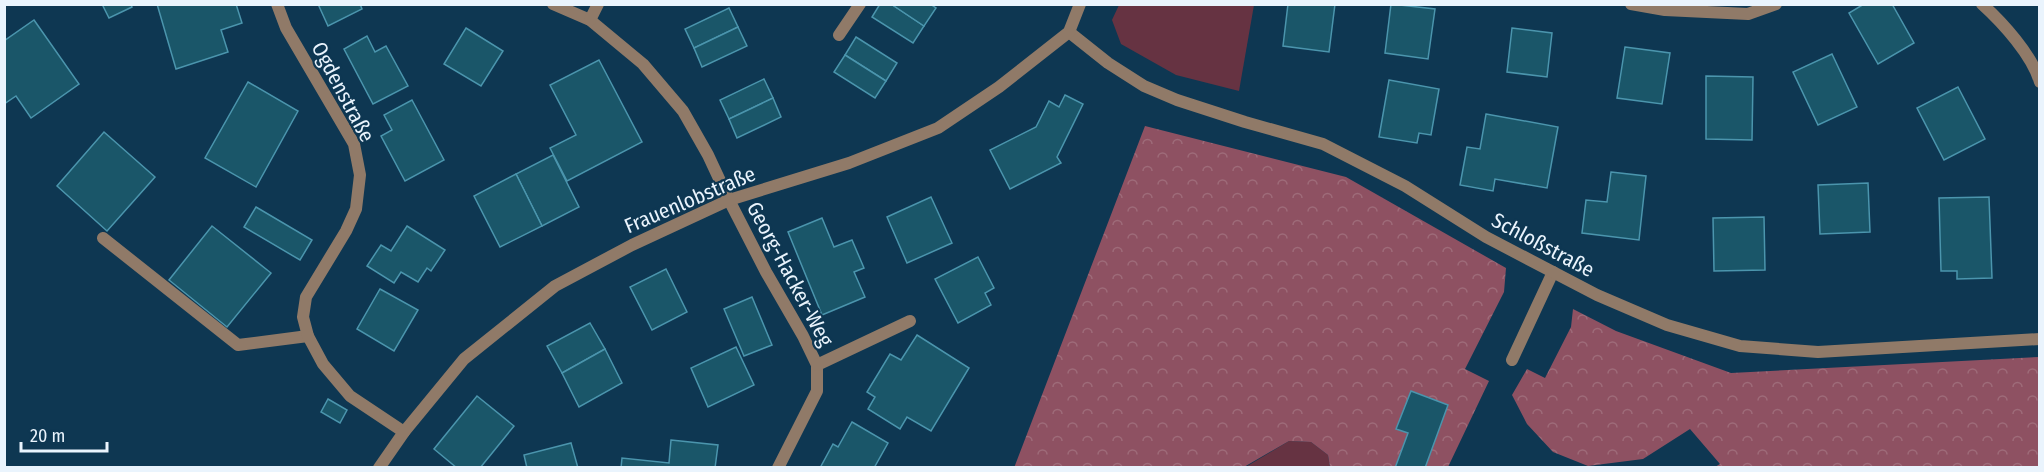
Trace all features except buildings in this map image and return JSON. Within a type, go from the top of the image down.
[{"type":"street","name":"Ogdenstraße","points":[[277,4],[286,28],[354,144],[360,175],[356,209],[346,231],[306,297],[303,317],[308,336],[323,364],[350,396],[404,432]]},
{"type":"street","points":[[553,4],[590,20],[643,64],[683,111],[708,154],[729,200]]},
{"type":"street","points":[[590,20],[598,4]]},
{"type":"street","points":[[839,35],[860,4]]},
{"type":"street","points":[[1069,32],[1080,4]]},
{"type":"street","points":[[1631,4],[1665,10],[1748,14],[1776,4]]},
{"type":"street","points":[[1982,4],[1998,18],[2038,68],[2040,82]]},
{"type":"street","name":"Frauenlobstraße","points":[[379,468],[404,432],[464,359],[555,286],[632,245],[729,200],[849,163],[938,128],[999,87],[1069,32]]},
{"type":"street","name":"Schloßstraße","points":[[1069,32],[1108,63],[1144,86],[1177,100],[1323,144],[1405,186],[1486,237],[1597,295],[1667,324],[1740,346],[1818,352],[2040,339]]},
{"type":"street","name":"Georg-Hacker-Weg","points":[[729,200],[817,365],[817,391],[778,468]]},
{"type":"street","points":[[103,238],[238,345],[308,336]]},
{"type":"street","points":[[1512,360],[1553,272]]},
{"type":"street","name":"Georg-Hacker-Weg","points":[[817,365],[910,321]]},
{"type":"shaded area","points":[[1119,5],[1254,5],[1239,91],[1176,75],[1121,44],[1112,20]]},
{"type":"shaded area","points":[[1289,441],[1311,442],[1328,455],[1330,467],[1244,468]]},
{"type":"green space","points":[[1145,126],[1346,177],[1506,268],[1504,292],[1465,369],[1489,381],[1448,467],[1330,467],[1328,455],[1311,442],[1289,441],[1244,467],[1014,468]]},
{"type":"green space","points":[[1573,309],[1616,331],[1731,373],[2039,357],[2039,467],[1715,467],[1720,464],[1690,429],[1643,459],[1588,466],[1553,452],[1527,424],[1512,395],[1527,369],[1545,378],[1571,327]]}]
